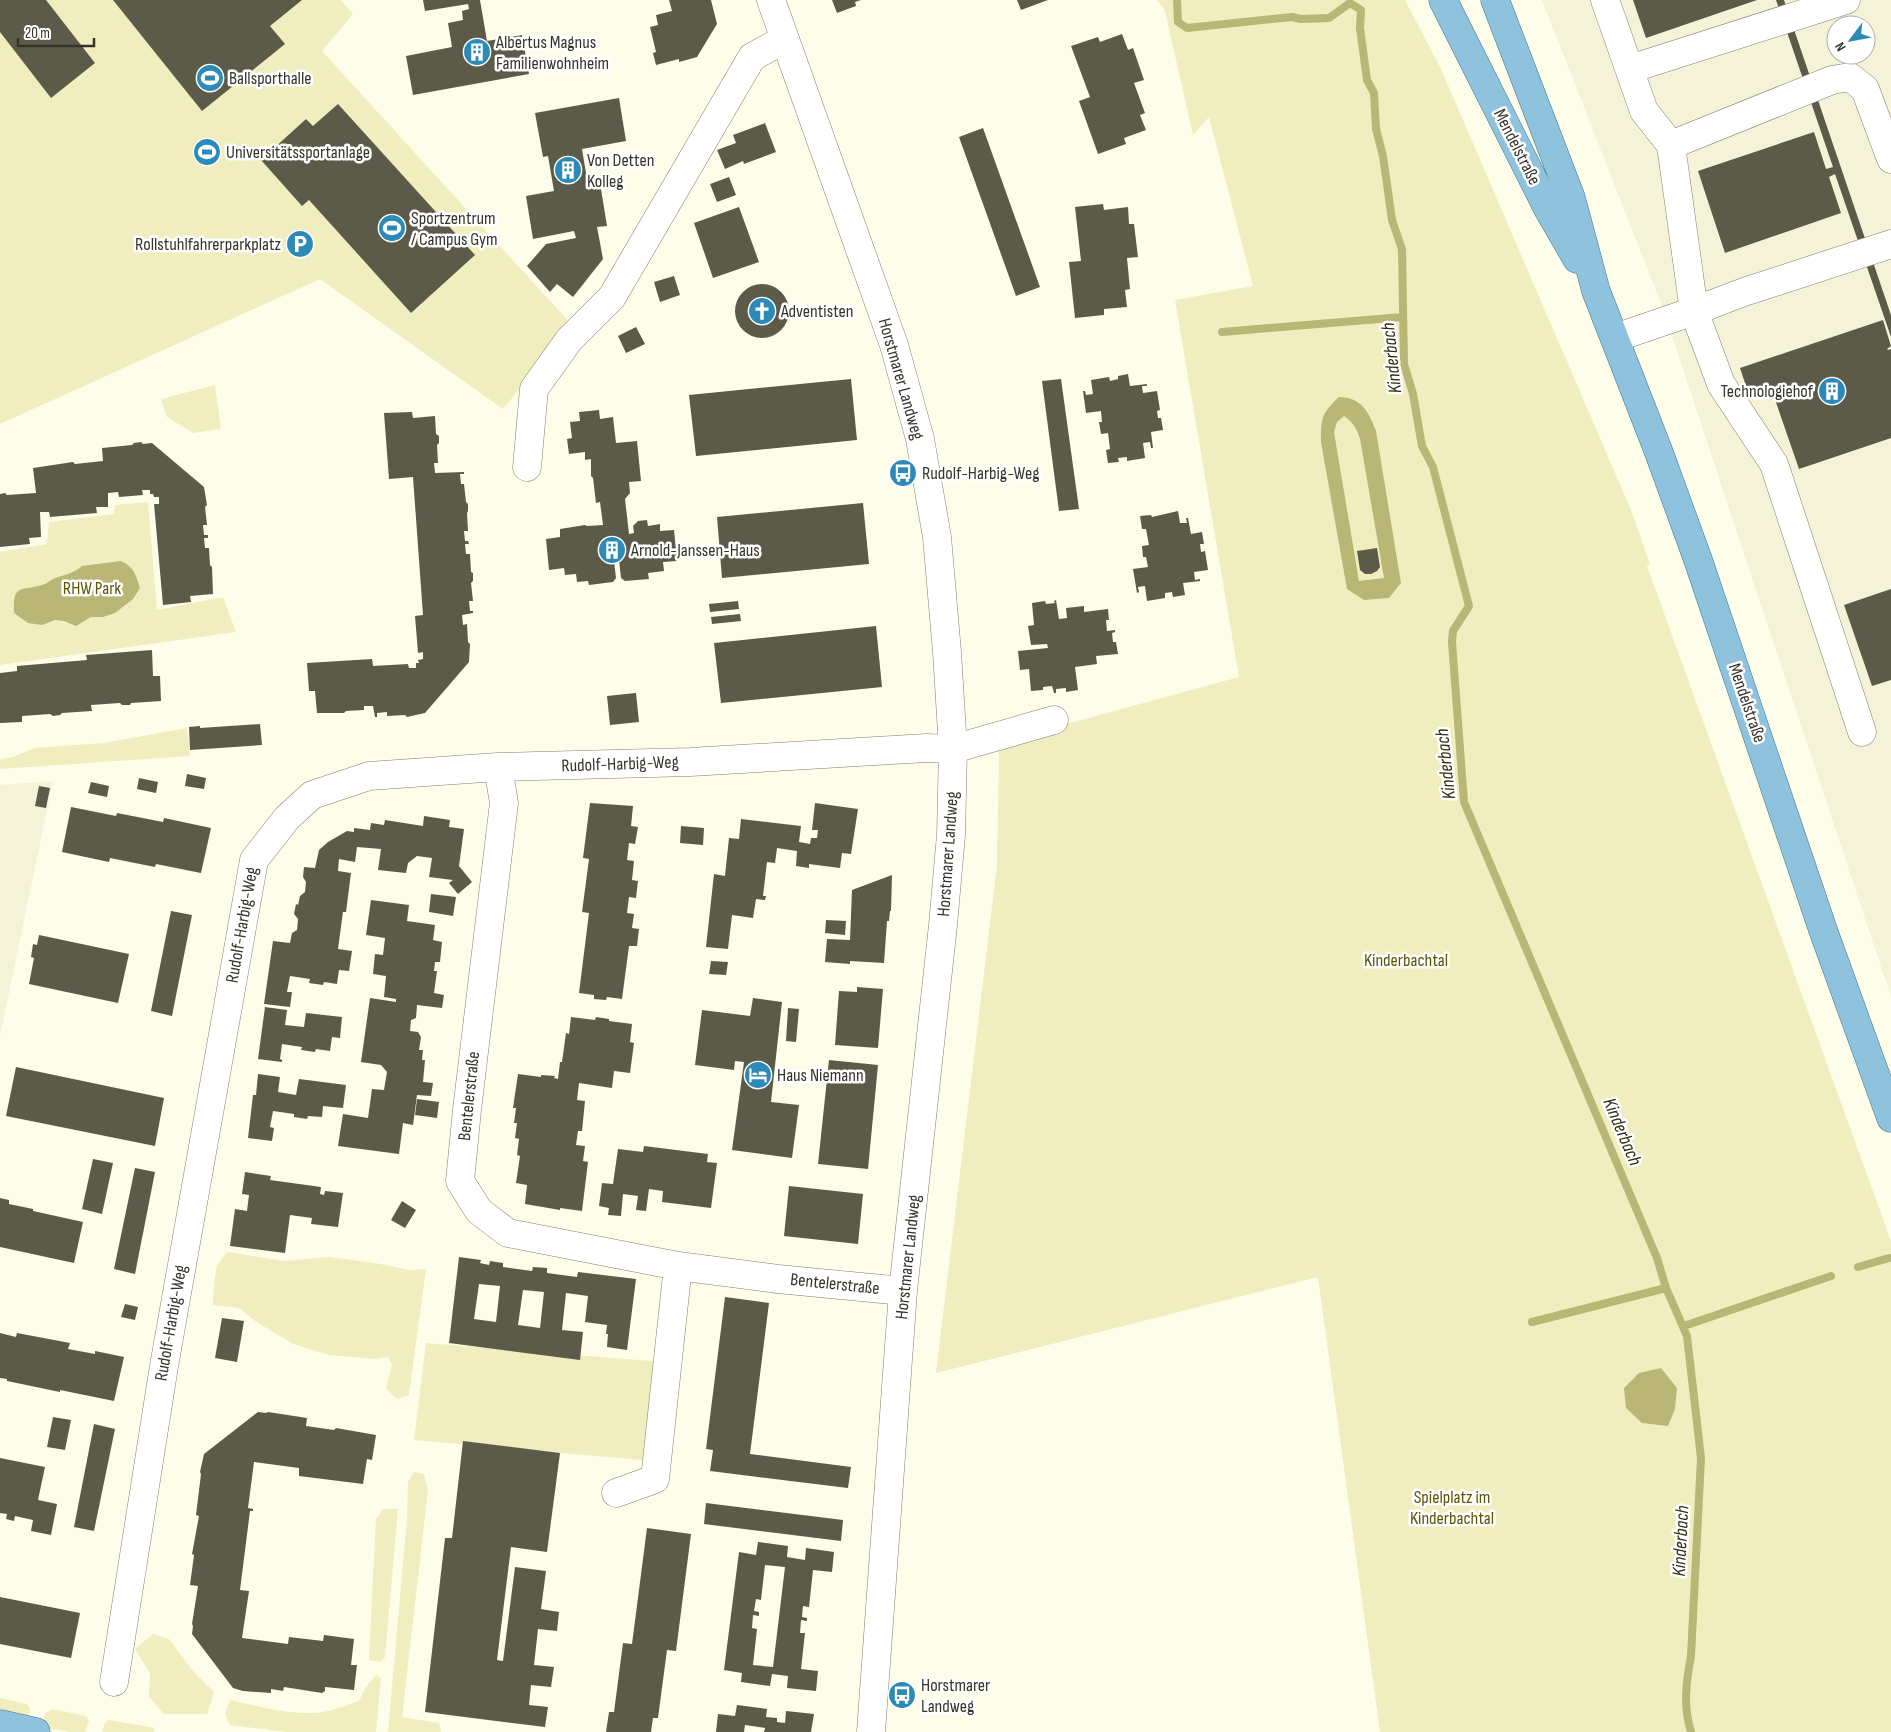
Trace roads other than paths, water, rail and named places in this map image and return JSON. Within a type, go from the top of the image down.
[{"type":"main road","name":"Mendelstraße","points":[[1443,0],[1548,209],[1596,291]]},
{"type":"main road","name":"Mendelstraße","points":[[1494,0],[1571,198],[1596,291],[1658,450],[1697,557],[1820,920],[1891,1118]]},
{"type":"main road","points":[[0,1724],[36,1732]]},
{"type":"street","name":"Horstmarer Landweg","points":[[771,0],[894,345],[920,439],[936,537],[947,652],[953,749],[951,835],[944,916],[903,1291],[871,1732]]},
{"type":"street","points":[[1605,0],[1644,111],[1670,146],[1694,311],[1720,384],[1774,464],[1862,732]]},
{"type":"street","points":[[1630,69],[1846,0]]},
{"type":"street","points":[[527,466],[534,389],[569,340],[612,297],[752,57],[785,39]]},
{"type":"street","points":[[1670,146],[1832,80],[1850,77],[1865,89],[1891,159]]},
{"type":"street","points":[[1615,338],[1744,292],[1891,244]]},
{"type":"street","name":"Rudolf-Harbig-Weg","points":[[114,1682],[164,1366],[254,860],[287,818],[312,795],[369,776],[498,767],[690,762],[926,748],[953,749],[1054,720]]},
{"type":"street","name":"Bentelerstraße","points":[[498,767],[504,803],[460,1181],[479,1211],[508,1233],[678,1266],[778,1279],[903,1291]]},
{"type":"street","points":[[616,1493],[656,1479],[678,1266]]},
{"type":"waterway","name":"Kinderbach","points":[[1177,0],[1178,22],[1187,28],[1292,17],[1301,19],[1329,18],[1350,3],[1361,10],[1360,28],[1367,80],[1374,93],[1376,129],[1383,156],[1392,220],[1402,249],[1404,364],[1413,394],[1422,446],[1433,467],[1469,606],[1453,631],[1452,642],[1464,802],[1657,1258],[1666,1288],[1687,1336],[1701,1458],[1691,1656],[1686,1694],[1688,1722],[1691,1732]]},
{"type":"waterway","points":[[1222,332],[1403,317]]},
{"type":"waterway","points":[[1858,1267],[1889,1258]]},
{"type":"waterway","points":[[1684,1326],[1831,1276]]},
{"type":"waterway","points":[[1532,1322],[1666,1288]]},
{"type":"place","name":"Albertus Magnus Familienwohnheim","points":[[477,52]]},
{"type":"place","name":"Ballsporthalle","points":[[210,78]]},
{"type":"place","name":"Universitätssportanlage","points":[[207,152]]},
{"type":"place","name":"Von Detten Kolleg","points":[[568,170]]},
{"type":"place","name":"Sportzentrum / Campus Gym","points":[[392,228]]},
{"type":"place","name":"Rollstuhlfahrerparkplatz","points":[[300,244]]},
{"type":"place","name":"Adventisten","points":[[762,311]]},
{"type":"place","name":"Technologiehof","points":[[1832,391]]},
{"type":"place","name":"Rudolf-Harbig-Weg","points":[[903,473]]},
{"type":"place","name":"Arnold-Janssen-Haus","points":[[612,550]]},
{"type":"place","name":"Haus Niemann","points":[[758,1075]]},
{"type":"place","name":"Horstmarer Landweg","points":[[902,1695]]},
{"type":"park label","name":"RHW Park","points":[[92,588]]},
{"type":"park label","name":"Kinderbachtal","points":[[1406,960]]},
{"type":"park label","name":"Spielplatz im Kinderbachtal","points":[[1452,1507]]}]
